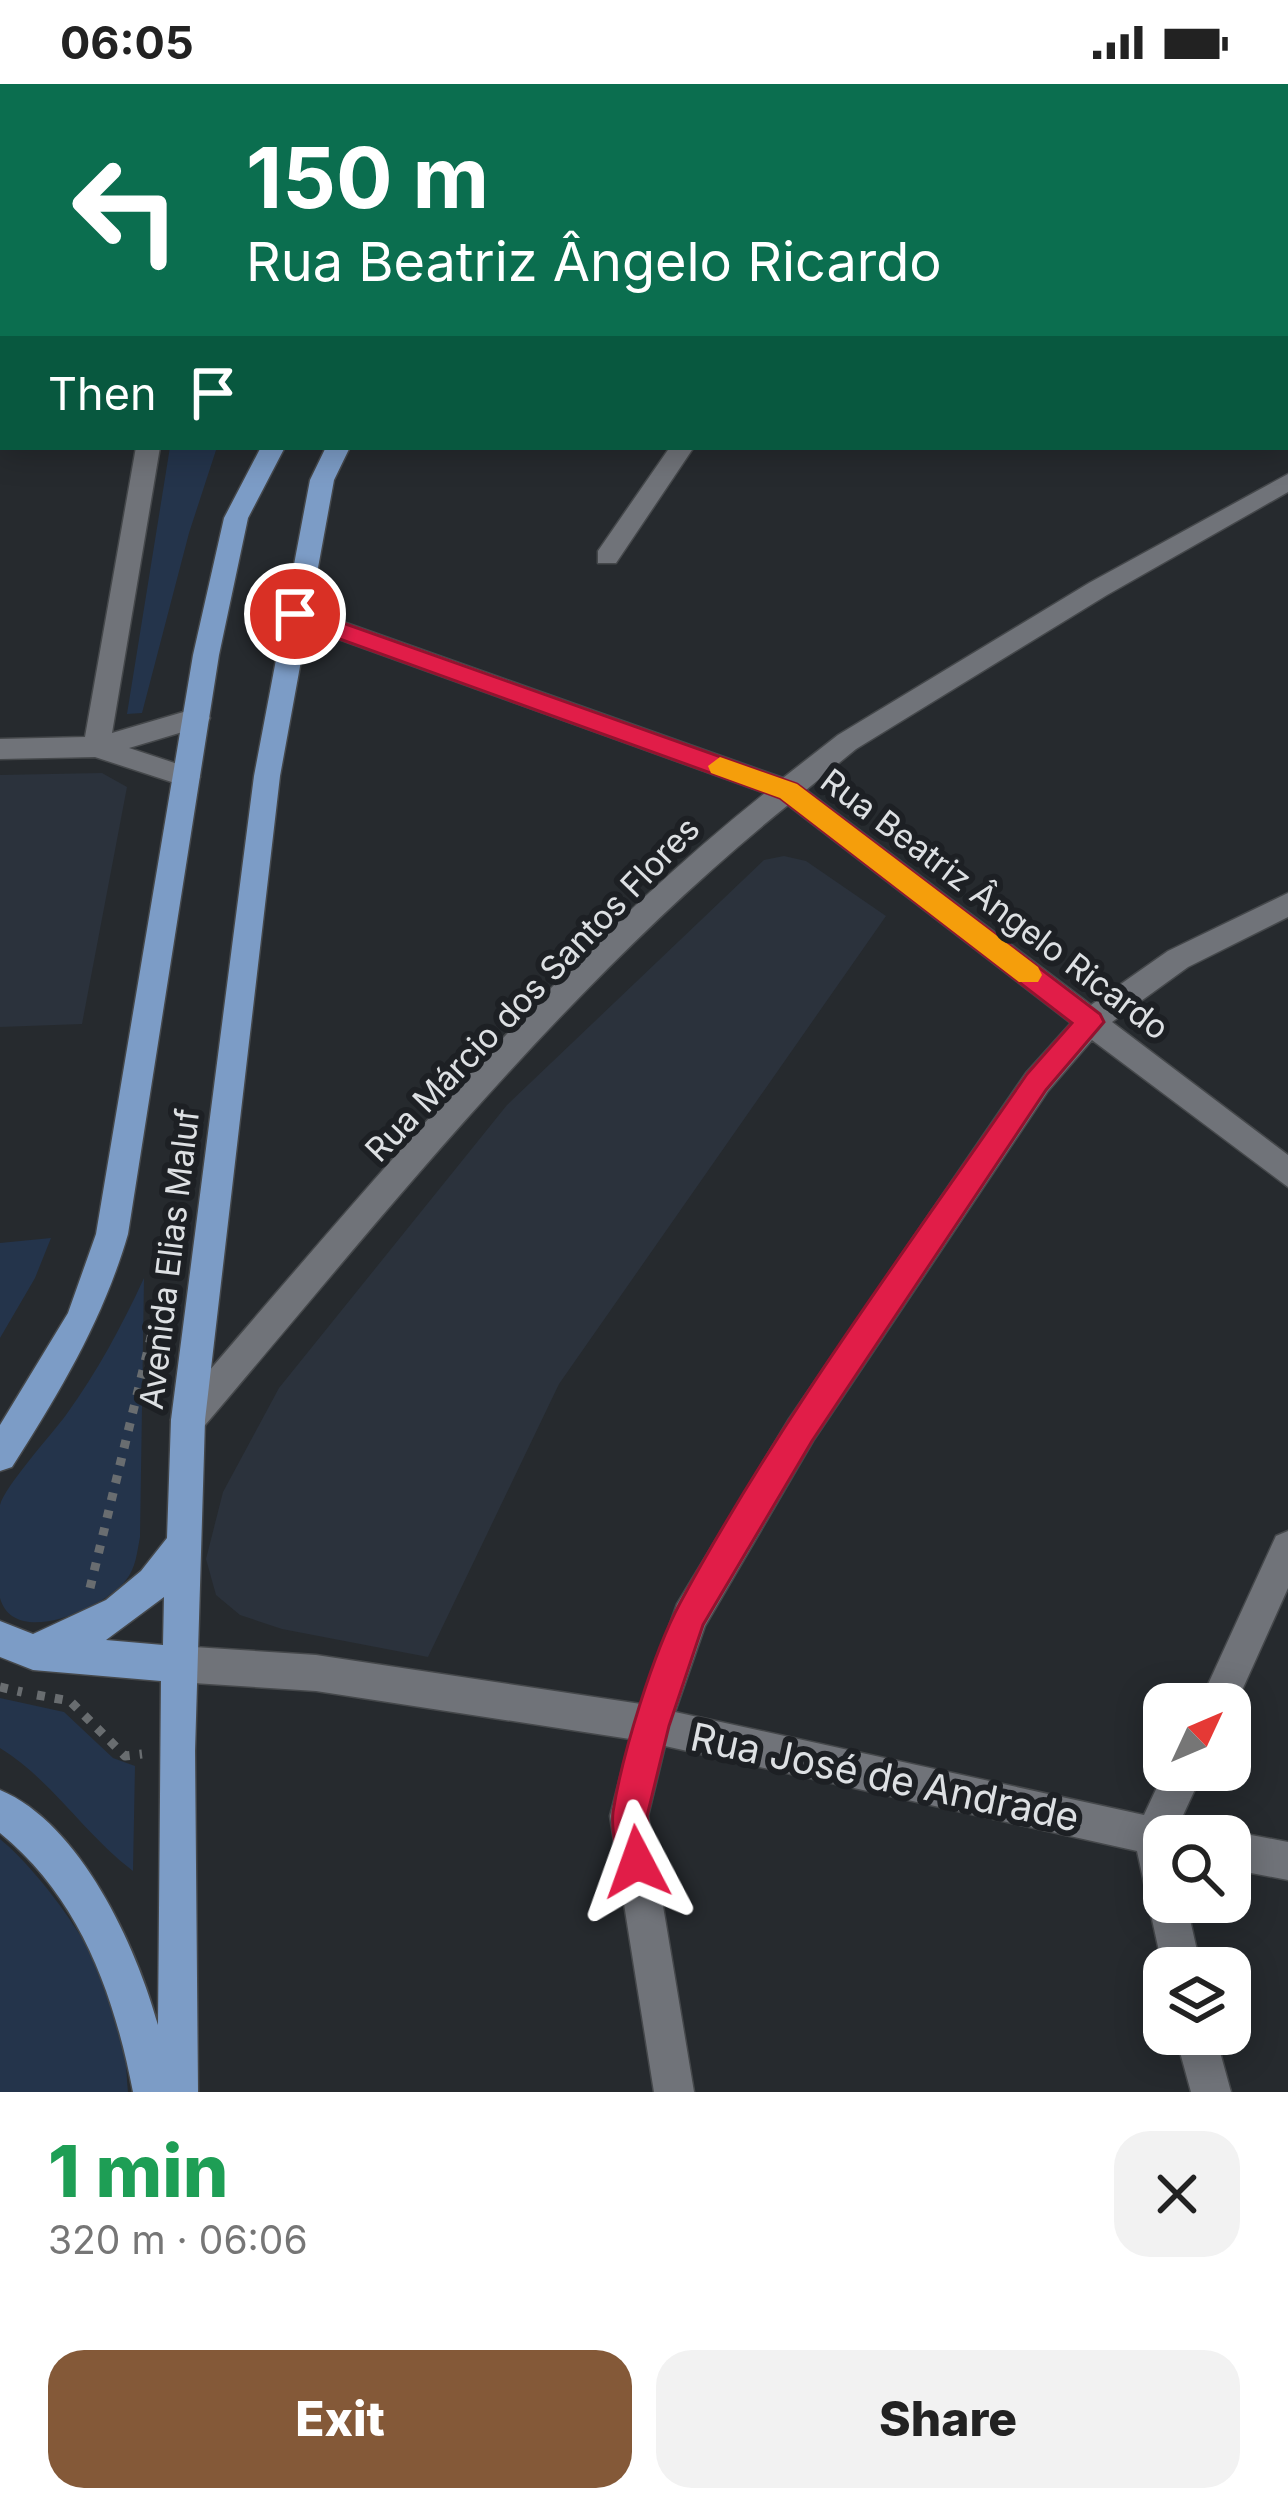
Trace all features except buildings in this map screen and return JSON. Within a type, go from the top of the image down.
[{"type":"main road","name":"Avenida Elias Maluf","points":[[32,1406],[64,1358],[96,1294],[112,1234],[197,718],[236,518],[271,450]]},
{"type":"main road","name":"Avenida Elias Maluf","points":[[178,2092],[178,1664],[188,1420],[266,776],[322,480],[337,450]]},
{"type":"main road","points":[[0,1436],[32,1406]]},
{"type":"main road","points":[[0,1455],[32,1406]]},
{"type":"main road","points":[[76,1646],[145,1594],[183,1544]]},
{"type":"main road","points":[[17,1646],[76,1646],[178,1664]]},
{"type":"main road","points":[[0,1809],[56,1863],[88,1908],[125,1983],[153,2092]]},
{"type":"street","points":[[96,747],[147,450]]},
{"type":"street","points":[[607,557],[680,450]]},
{"type":"street","name":"Rua Márcio dos Santos Flores","points":[[188,1420],[460,1104],[705,856],[847,742],[1288,482]]},
{"type":"street","name":"Rua Beatriz Ângelo Ricardo","points":[[295,614],[789,791],[1288,1173]]},
{"type":"street","points":[[0,749],[96,747],[197,718]]},
{"type":"street","points":[[96,747],[187,777]]},
{"type":"street","points":[[674,2092],[629,1816],[652,1726],[690,1617],[801,1430],[1036,1082],[1090,1022],[1178,959],[1288,904]]},
{"type":"street","points":[[1227,1683],[1288,1548]]},
{"type":"street","name":"Rua José de Andrade","points":[[178,1664],[316,1673],[602,1714],[1143,1833]]},
{"type":"street","points":[[1251,1854],[1288,1861]]},
{"type":"street","points":[[1201,2055],[1211,2092]]},
{"type":"path","points":[[70,1701],[76,1646],[166,1276]]},
{"type":"path","points":[[0,1687],[70,1701],[124,1756],[177,1750]]},
{"type":"shaded area","points":[[170,450],[216,450],[142,713],[127,714]]},
{"type":"shaded area","points":[[102,773],[127,787],[82,1024],[0,1027],[0,775]]},
{"type":"shaded area","points":[[784,856],[806,861],[886,916],[559,1384],[428,1657],[282,1629],[240,1615],[216,1595],[206,1559],[223,1492],[279,1388],[507,1105],[764,860]]},
{"type":"shaded area","points":[[51,1238],[35,1278],[0,1338],[0,1243]]},
{"type":"shaded area","points":[[144,1278],[140,1537],[134,1565],[126,1580],[99,1602],[60,1619],[22,1621],[9,1613],[0,1598],[0,1505],[88,1382]]},
{"type":"shaded area","points":[[0,1698],[64,1712],[113,1758],[135,1766],[133,1871],[36,1776],[0,1748]]},
{"type":"shaded area","points":[[0,1839],[55,1899],[104,1978],[122,2026],[128,2092],[0,2092]]},
{"type":"slow traffic","points":[[720,766],[789,791],[1029,975]]},
{"type":"route","points":[[295,614],[789,791],[1090,1022],[1036,1082],[801,1430],[690,1617],[652,1726],[629,1816],[637,1862]]}]
